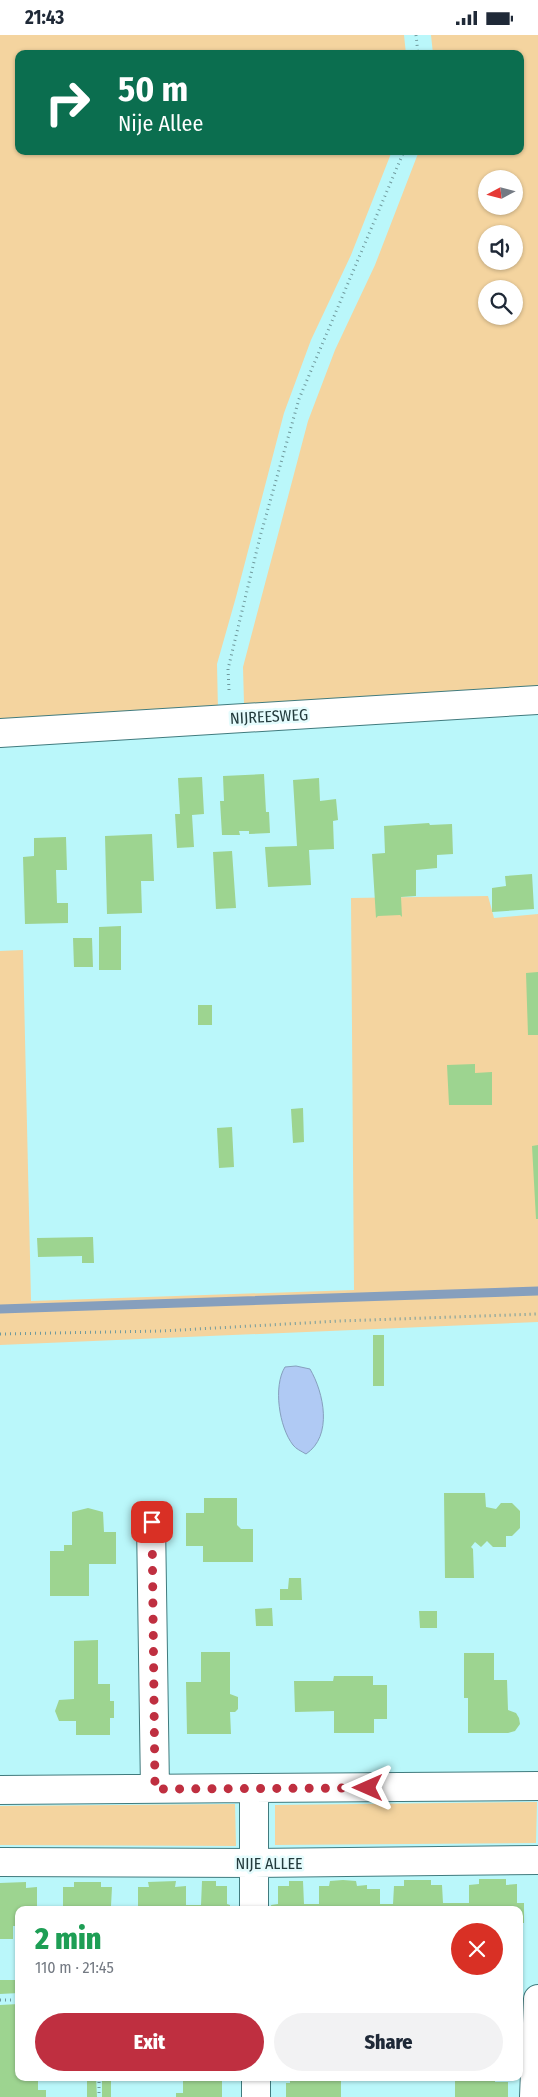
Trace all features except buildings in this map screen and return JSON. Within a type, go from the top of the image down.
[{"type":"street","name":"NIJREESWEG","points":[[0,733],[538,700]]},
{"type":"street","points":[[152,1522],[155,1789]]},
{"type":"street","points":[[0,1790],[538,1786]]},
{"type":"street","points":[[254,1789],[254,1906]]},
{"type":"street","name":"NIJE ALLEE","points":[[0,1862],[254,1863],[538,1860]]},
{"type":"street","points":[[534,2097],[538,1999]]},
{"type":"street","points":[[256,2081],[256,2097]]},
{"type":"path","points":[[416,35],[418,50]]},
{"type":"path","points":[[230,719],[228,669],[260,537],[299,399],[402,155]]},
{"type":"path","points":[[0,1334],[162,1331],[340,1321],[538,1314]]},
{"type":"path","points":[[0,2000],[15,2000]]},
{"type":"path","points":[[99,2081],[99,2097]]},
{"type":"shaded area","points":[[0,35],[404,35],[406,50],[15,50],[15,155],[390,155],[351,255],[311,340],[284,413],[217,664],[218,711],[0,724]]},
{"type":"shaded area","points":[[431,35],[538,35],[538,690],[244,704],[243,667],[308,421],[335,350],[375,265],[417,155],[524,155],[524,50],[433,50]]},
{"type":"shaded area","points":[[488,896],[494,918],[538,914],[538,1322],[0,1345],[0,951],[23,950],[31,1301],[354,1290],[351,898]]},
{"type":"shaded area","points":[[537,1802],[536,1843],[275,1845],[275,1805]]},
{"type":"shaded area","points":[[235,1804],[236,1846],[0,1845],[0,1806]]},
{"type":"water","points":[[296,1366],[310,1369],[322,1402],[323,1426],[320,1437],[306,1454],[294,1446],[288,1437],[279,1406],[281,1375],[285,1367]]},
{"type":"waterway","points":[[0,1309],[538,1291]]},
{"type":"route","points":[[152,1522],[155,1789],[368,1788]]}]
